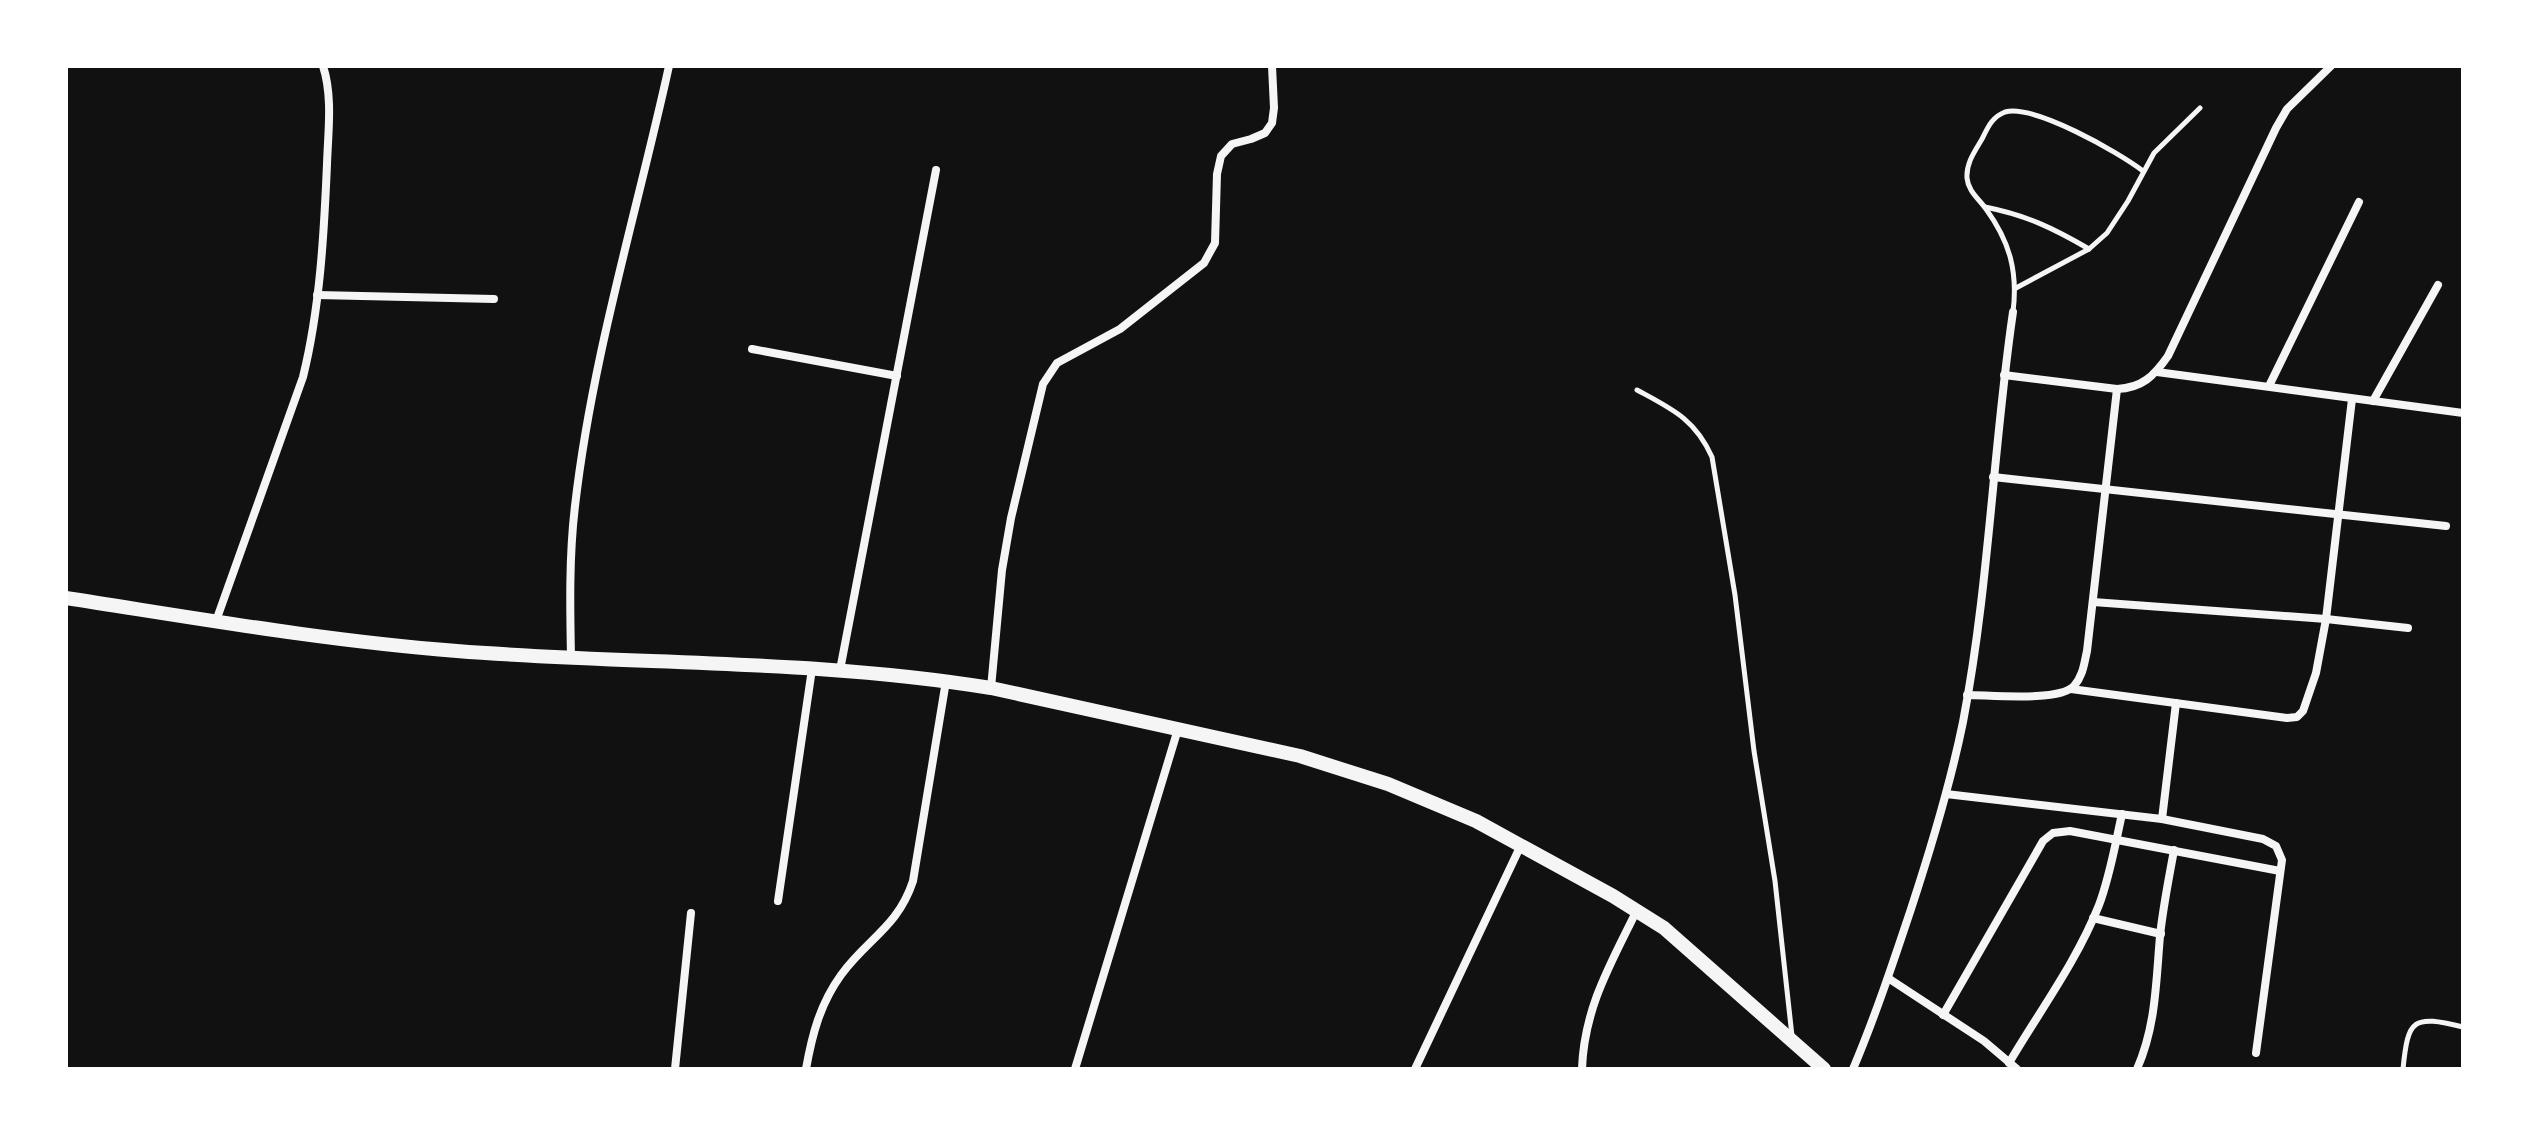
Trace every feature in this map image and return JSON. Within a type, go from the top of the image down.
[{"type":"street","points":[[216,621],[303,377],[310,348],[325,211],[329,106],[323,66]]},
{"type":"street","points":[[571,657],[570,571],[583,445],[629,231],[669,66]]},
{"type":"street","points":[[991,688],[1002,570],[1011,518],[1043,384],[1057,363],[1120,329],[1204,263],[1215,243],[1217,174],[1221,156],[1232,144],[1265,133],[1272,123],[1272,66]]},
{"type":"street","points":[[2004,375],[2117,389],[2131,388],[2157,372],[2175,342],[2276,128],[2287,109],[2331,66]]},
{"type":"street","points":[[840,670],[936,170]]},
{"type":"street","points":[[2269,386],[2359,202]]},
{"type":"street","points":[[2373,401],[2438,285]]},
{"type":"street","points":[[317,295],[494,299]]},
{"type":"street","points":[[1853,1069],[1876,1014],[1946,794],[1967,695],[2013,312]]},
{"type":"street","points":[[752,349],[897,376]]},
{"type":"street","points":[[2157,372],[2463,413]]},
{"type":"street","points":[[1967,695],[2056,695],[2071,689],[2082,676],[2117,389]]},
{"type":"street","points":[[2071,689],[2297,717],[2303,711],[2310,697],[2326,619],[2352,399]]},
{"type":"street","points":[[1993,477],[2446,526]]},
{"type":"street","points":[[66,598],[333,640],[459,651],[840,670],[946,680],[1300,756],[1388,784],[1476,821],[1613,896],[1658,924],[1824,1069]]},
{"type":"street","points":[[2093,602],[2408,628]]},
{"type":"street","points":[[778,901],[812,669]]},
{"type":"street","points":[[806,1069],[813,1030],[825,1001],[842,974],[896,917],[906,902],[913,881],[946,680]]},
{"type":"street","points":[[2162,819],[2176,703]]},
{"type":"street","points":[[1075,1069],[1178,729]]},
{"type":"street","points":[[1946,794],[2162,819],[2270,842],[2280,851],[2280,871],[2256,1053]]},
{"type":"street","points":[[2009,1063],[2093,918],[2105,887],[2122,814]]},
{"type":"street","points":[[1943,1015],[2047,836],[2070,831],[2117,838],[2280,871]]},
{"type":"street","points":[[1415,1069],[1521,844]]},
{"type":"street","points":[[2137,1069],[2153,1020],[2161,934],[2174,850]]},
{"type":"street","points":[[1582,1069],[1587,1023],[1605,976],[1636,912]]},
{"type":"street","points":[[675,1069],[691,913]]},
{"type":"street","points":[[2093,918],[2161,934]]},
{"type":"street","points":[[1888,978],[1984,1041],[2017,1069]]},
{"type":"lane","points":[[2016,288],[2089,249],[2107,233],[2154,153],[2200,108]]},
{"type":"lane","points":[[2013,312],[2016,288],[2004,239],[1967,180],[1969,163],[1993,119],[2019,110],[2037,114],[2123,156],[2143,171]]},
{"type":"lane","points":[[1984,207],[2031,218],[2089,249]]},
{"type":"lane","points":[[1637,390],[1693,425],[1712,457],[1735,595],[1754,751],[1775,881],[1793,1041]]},
{"type":"lane","points":[[2403,1069],[2406,1042],[2415,1023],[2432,1021],[2463,1027]]}]
